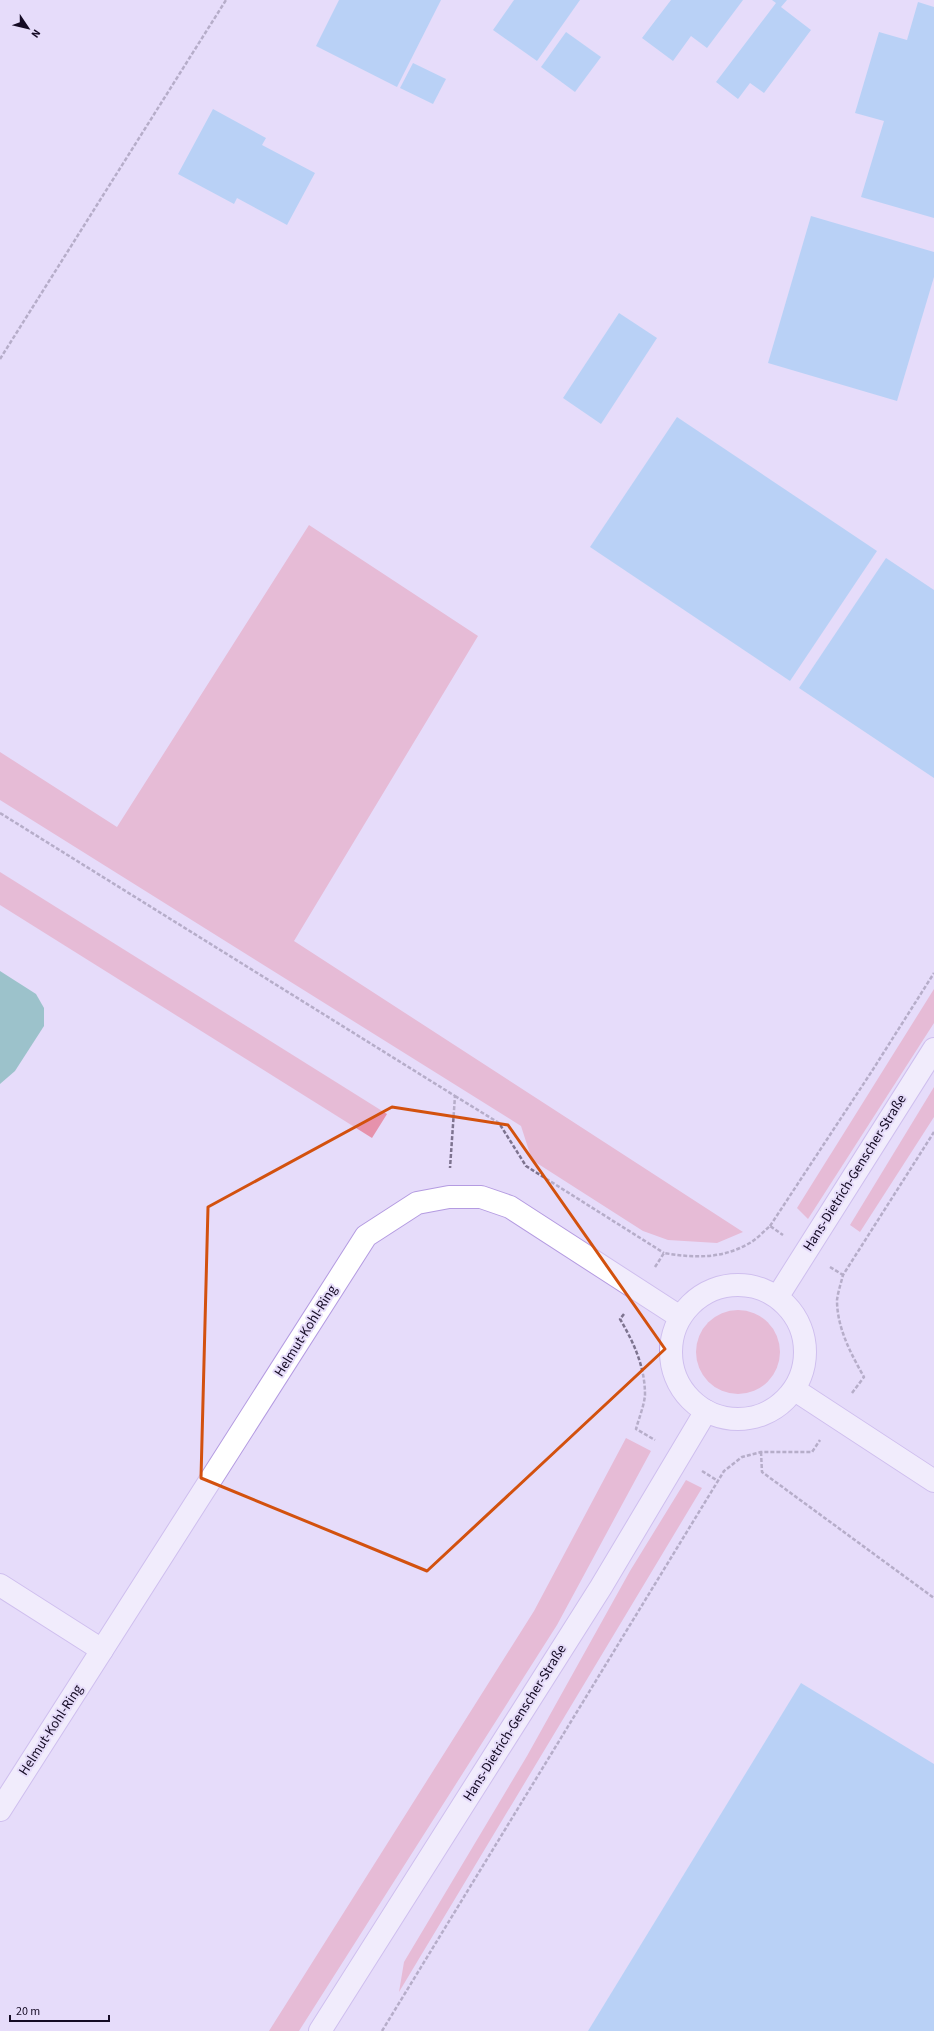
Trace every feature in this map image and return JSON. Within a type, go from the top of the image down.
[{"type":"street","name":"Hans-Dietrich-Genscher-Straße","points":[[778,1296],[934,1049]]},
{"type":"street","name":"Helmut-Kohl-Ring","points":[[0,1810],[366,1236],[417,1203],[449,1197],[481,1197],[510,1207],[680,1317]]},
{"type":"street","points":[[736,1284],[757,1287],[778,1296],[792,1311],[799,1323],[802,1329],[806,1350],[803,1371],[794,1390],[781,1405],[764,1415],[744,1420],[724,1419],[706,1412],[689,1398],[676,1380],[671,1359],[671,1352],[672,1337],[680,1317],[694,1300],[714,1289],[736,1284]]},
{"type":"street","points":[[794,1390],[934,1481]]},
{"type":"street","name":"Hans-Dietrich-Genscher-Straße","points":[[320,2031],[601,1587],[706,1412]]},
{"type":"street","points":[[0,1585],[102,1650]]},
{"type":"path","points":[[0,358],[226,0]]},
{"type":"path","points":[[0,813],[499,1123],[526,1166],[664,1253]]},
{"type":"path","points":[[770,1226],[934,973]]},
{"type":"path","points":[[449,1197],[455,1096]]},
{"type":"path","points":[[382,2031],[724,1471],[742,1457],[761,1452],[812,1452],[864,1377],[847,1345],[840,1321],[837,1299],[843,1275],[934,1132]]},
{"type":"path","points":[[761,1452],[762,1472],[934,1598]]},
{"type":"highlighted area","points":[[392,1107],[508,1125],[665,1349],[427,1571],[201,1478],[208,1207]]},
{"type":"shaded area","points":[[309,525],[478,636],[294,941],[743,1232],[717,1243],[668,1240],[643,1231],[532,1160],[521,1126],[0,800],[0,752],[117,827]]},
{"type":"shaded area","points":[[0,872],[387,1114],[372,1138],[0,905]]},
{"type":"shaded area","points":[[0,971],[36,994],[44,1008],[44,1026],[15,1071],[0,1084]]},
{"type":"shaded area","points":[[934,989],[934,1023],[808,1219],[797,1208]]},
{"type":"shaded area","points":[[934,1087],[934,1117],[860,1232],[850,1225]]},
{"type":"shaded area","points":[[738,1310],[746,1311],[761,1317],[773,1329],[779,1344],[779,1360],[773,1375],[761,1387],[746,1393],[738,1394],[730,1393],[715,1387],[703,1375],[697,1360],[696,1352],[697,1344],[703,1329],[715,1317],[730,1311]]},
{"type":"shaded area","points":[[626,1438],[651,1451],[557,1625],[299,2031],[269,2031],[534,1611]]},
{"type":"shaded area","points":[[686,1480],[702,1488],[399,1992],[404,1962],[527,1756],[630,1571]]},
{"type":"building","points":[[339,0],[441,0],[397,87],[316,46]]},
{"type":"building","points":[[514,0],[580,0],[537,61],[493,30]]},
{"type":"building","points":[[671,0],[743,0],[707,48],[691,36],[673,61],[642,38]]},
{"type":"building","points":[[772,0],[787,0],[781,7],[811,30],[764,93],[750,83],[738,99],[716,82],[776,3]]},
{"type":"building","points":[[918,2],[934,7],[934,218],[861,197],[884,121],[855,113],[879,32],[907,40]]},
{"type":"building","points":[[566,32],[601,57],[575,92],[541,67]]},
{"type":"building","points":[[413,63],[446,79],[433,104],[400,88]]},
{"type":"building","points":[[213,109],[266,138],[262,145],[315,173],[287,225],[237,198],[234,204],[178,174]]},
{"type":"building","points":[[811,216],[934,252],[934,277],[897,401],[768,363]]},
{"type":"building","points":[[619,313],[657,338],[601,424],[563,398]]},
{"type":"building","points":[[677,417],[877,551],[790,681],[590,547]]},
{"type":"building","points":[[886,558],[934,590],[934,778],[799,688]]},
{"type":"building","points":[[801,1683],[934,1764],[934,2031],[588,2031]]}]
